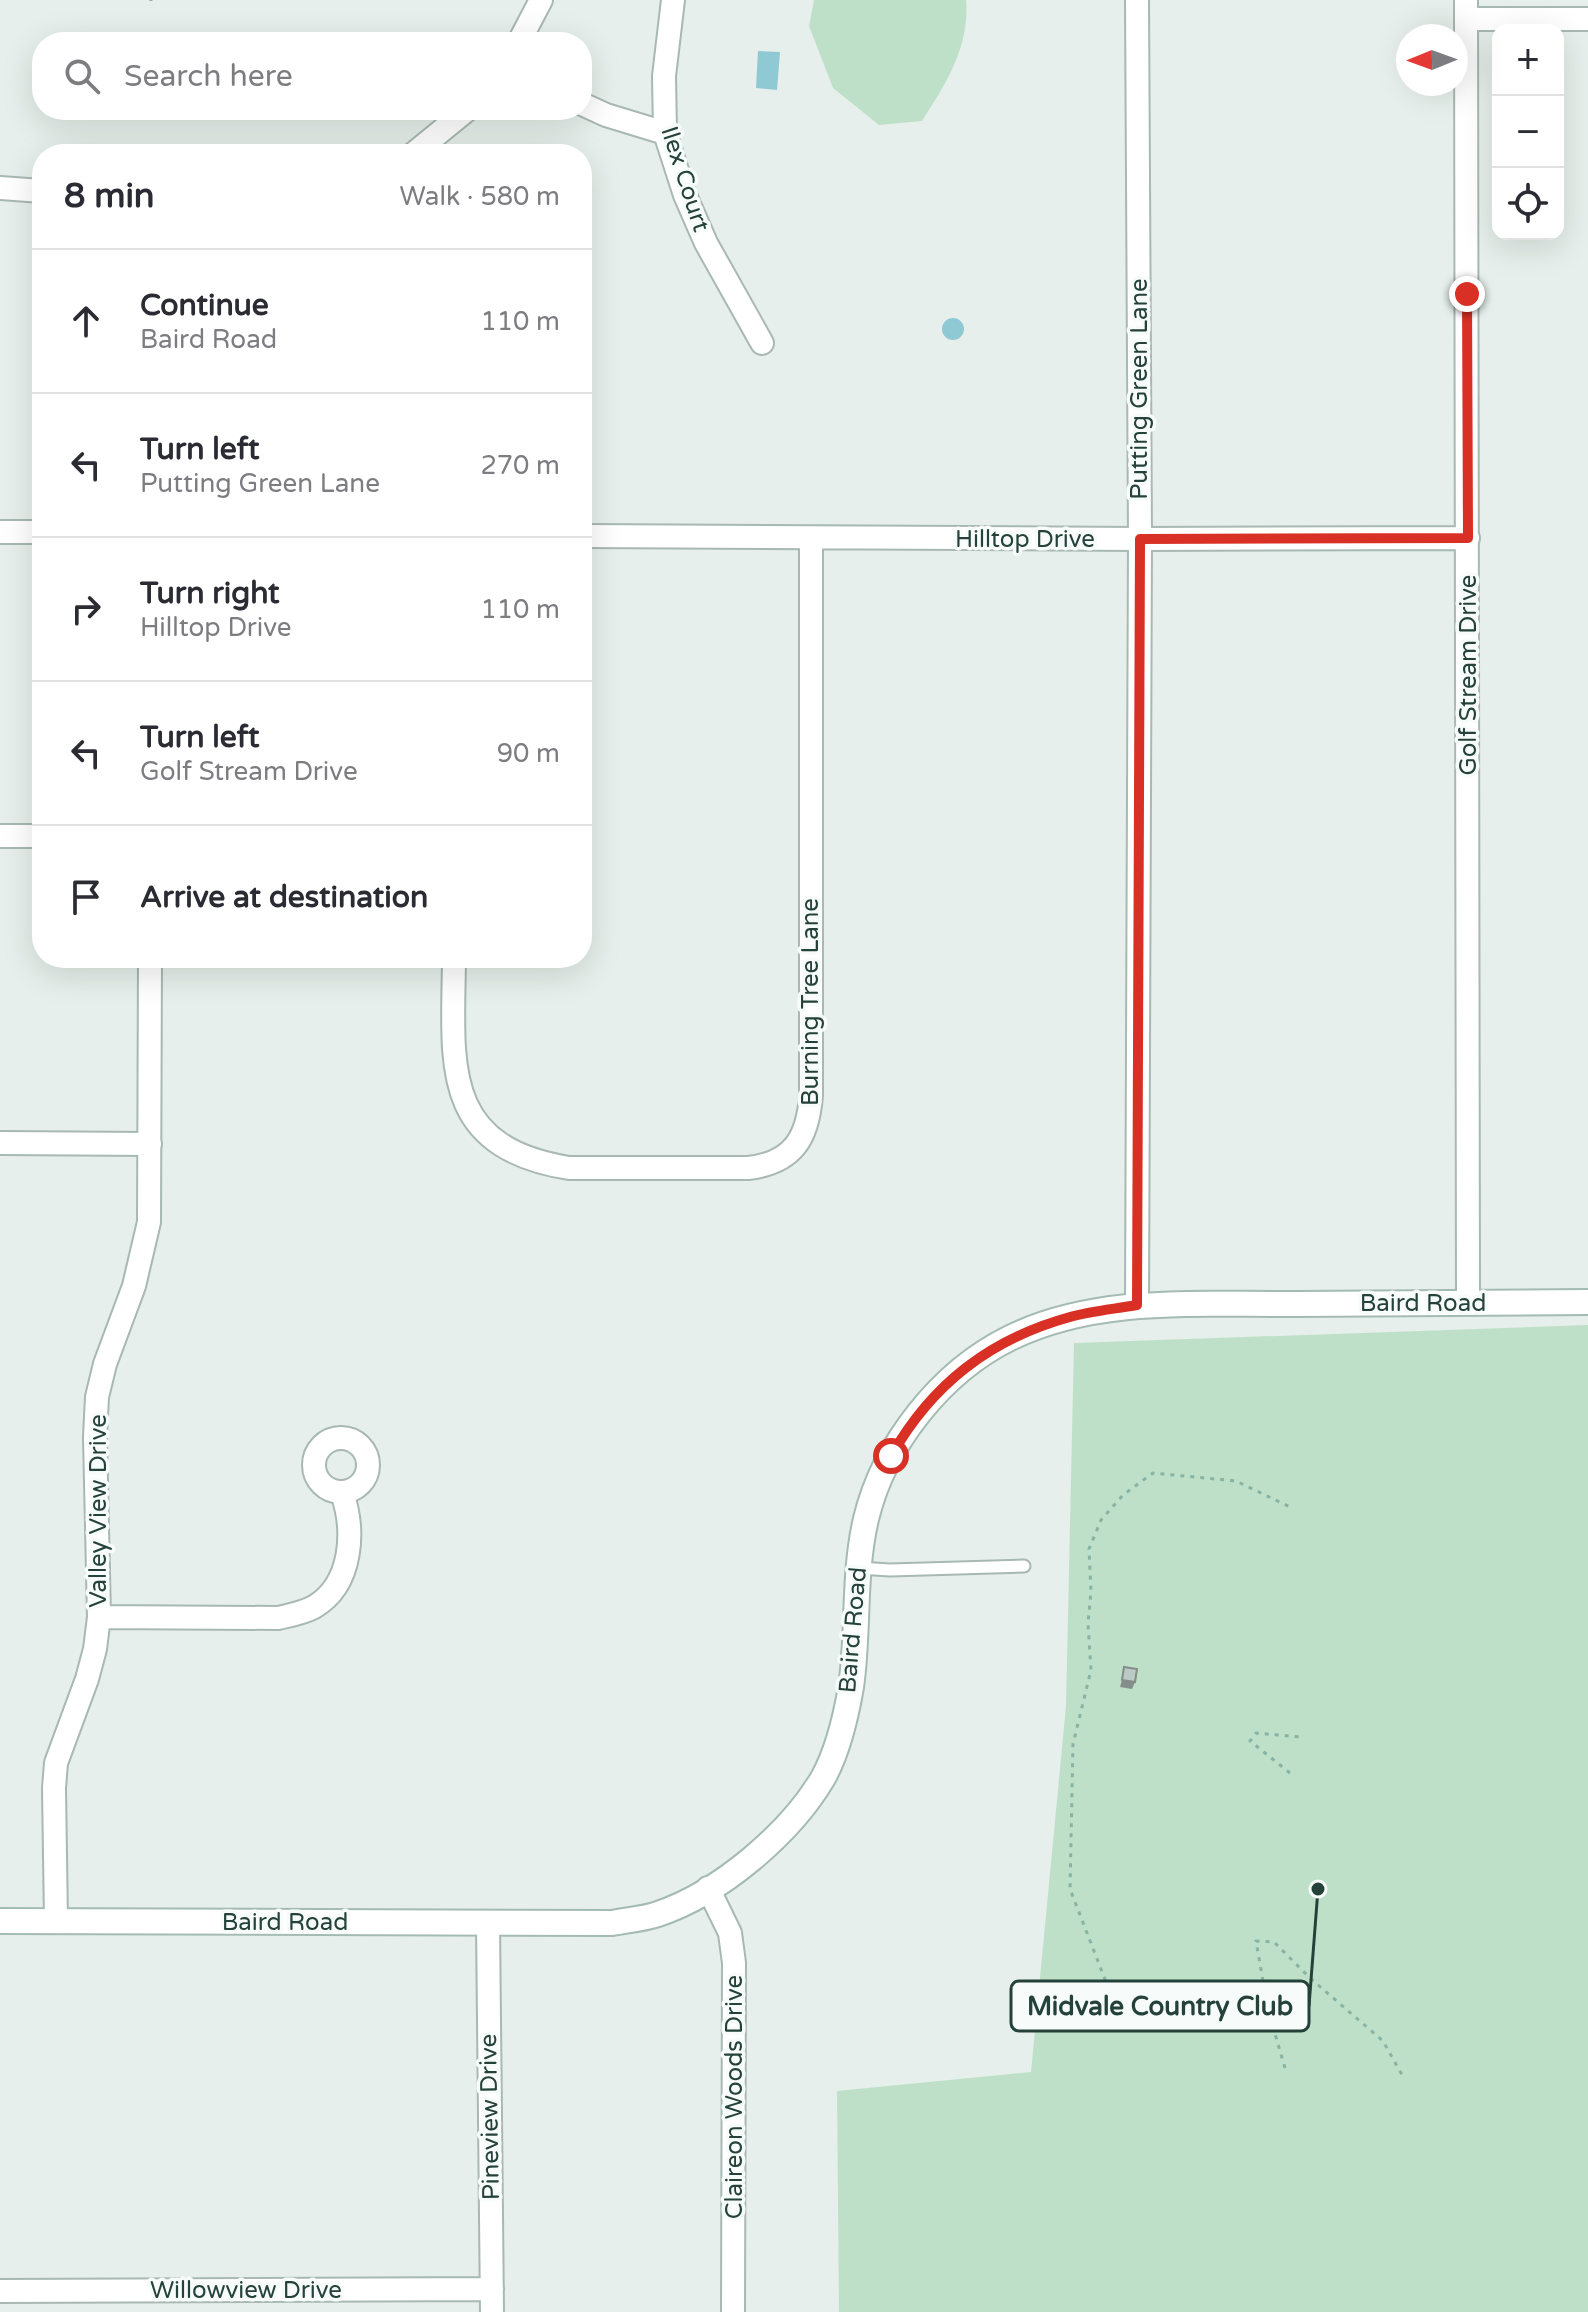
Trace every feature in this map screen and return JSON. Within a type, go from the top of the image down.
[{"type":"street","points":[[524,32],[541,0]]},
{"type":"street","name":"Ilex Court","points":[[673,0],[664,76],[665,133],[685,195],[706,243],[762,343]]},
{"type":"street","name":"Putting Green Lane","points":[[1137,0],[1140,539],[1137,1305]]},
{"type":"street","points":[[1466,10],[1588,19]]},
{"type":"street","name":"Golf Stream Drive","points":[[1466,10],[1468,1302]]},
{"type":"street","points":[[592,109],[665,133]]},
{"type":"street","points":[[425,144],[455,120]]},
{"type":"street","points":[[0,188],[32,190]]},
{"type":"street","points":[[0,532],[32,532]]},
{"type":"street","name":"Hilltop Drive","points":[[592,536],[1468,538]]},
{"type":"street","name":"Burning Tree Lane","points":[[454,968],[453,1051],[455,1075],[463,1100],[493,1140],[516,1154],[569,1168],[748,1168],[767,1166],[785,1156],[799,1141],[809,1120],[811,1095],[811,538]]},
{"type":"street","points":[[0,836],[32,836]]},
{"type":"street","name":"Valley View Drive","points":[[56,1921],[56,1763],[87,1679],[99,1617],[97,1397],[105,1364],[143,1253],[149,1222],[150,968]]},
{"type":"street","points":[[0,1143],[150,1144]]},
{"type":"street","name":"Baird Road","points":[[0,1921],[612,1923],[657,1914],[689,1900],[760,1851],[783,1830],[824,1776],[850,1690],[866,1518],[880,1476],[909,1427],[949,1382],[978,1356],[1011,1338],[1072,1316],[1137,1305],[1588,1302]]},
{"type":"street","points":[[99,1617],[278,1618],[316,1606],[329,1595],[340,1578],[347,1556],[349,1511],[342,1493]]},
{"type":"street","name":"Claireon Woods Drive","points":[[708,1888],[730,1933],[734,1963],[733,2312]]},
{"type":"street","name":"Pineview Drive","points":[[488,1923],[492,2312]]},
{"type":"street","name":"Willowview Drive","points":[[0,2291],[492,2289]]},
{"type":"lane","points":[[859,1568],[1024,1566]]},
{"type":"path","points":[[1117,2029],[1111,1995],[1070,1889],[1073,1744],[1091,1670],[1089,1549],[1101,1520],[1123,1495],[1153,1473],[1236,1481],[1290,1507]]},
{"type":"path","points":[[1290,1773],[1250,1741],[1256,1733],[1301,1737]]},
{"type":"path","points":[[1285,2068],[1268,2010],[1256,1941],[1274,1942],[1310,1978],[1383,2041],[1402,2075]]},
{"type":"green space","points":[[814,0],[966,0],[960,49],[948,79],[922,121],[879,125],[833,88],[809,26]]},
{"type":"green space","points":[[1588,1325],[1588,2312],[839,2312],[837,2091],[1031,2072],[1066,1706],[1074,1343]]},
{"type":"water","points":[[758,51],[780,52],[777,90],[756,88]]},
{"type":"water","points":[[953,318],[964,329],[953,340],[942,329]]},
{"type":"building","points":[[1124,1667],[1137,1669],[1135,1682],[1122,1680]]},
{"type":"place","name":"Midvale Country Club","points":[[1318,1889]]},
{"type":"route","points":[[891,1456],[923,1408],[978,1356],[1011,1338],[1072,1316],[1137,1305],[1140,539],[1468,538],[1467,294]]}]
